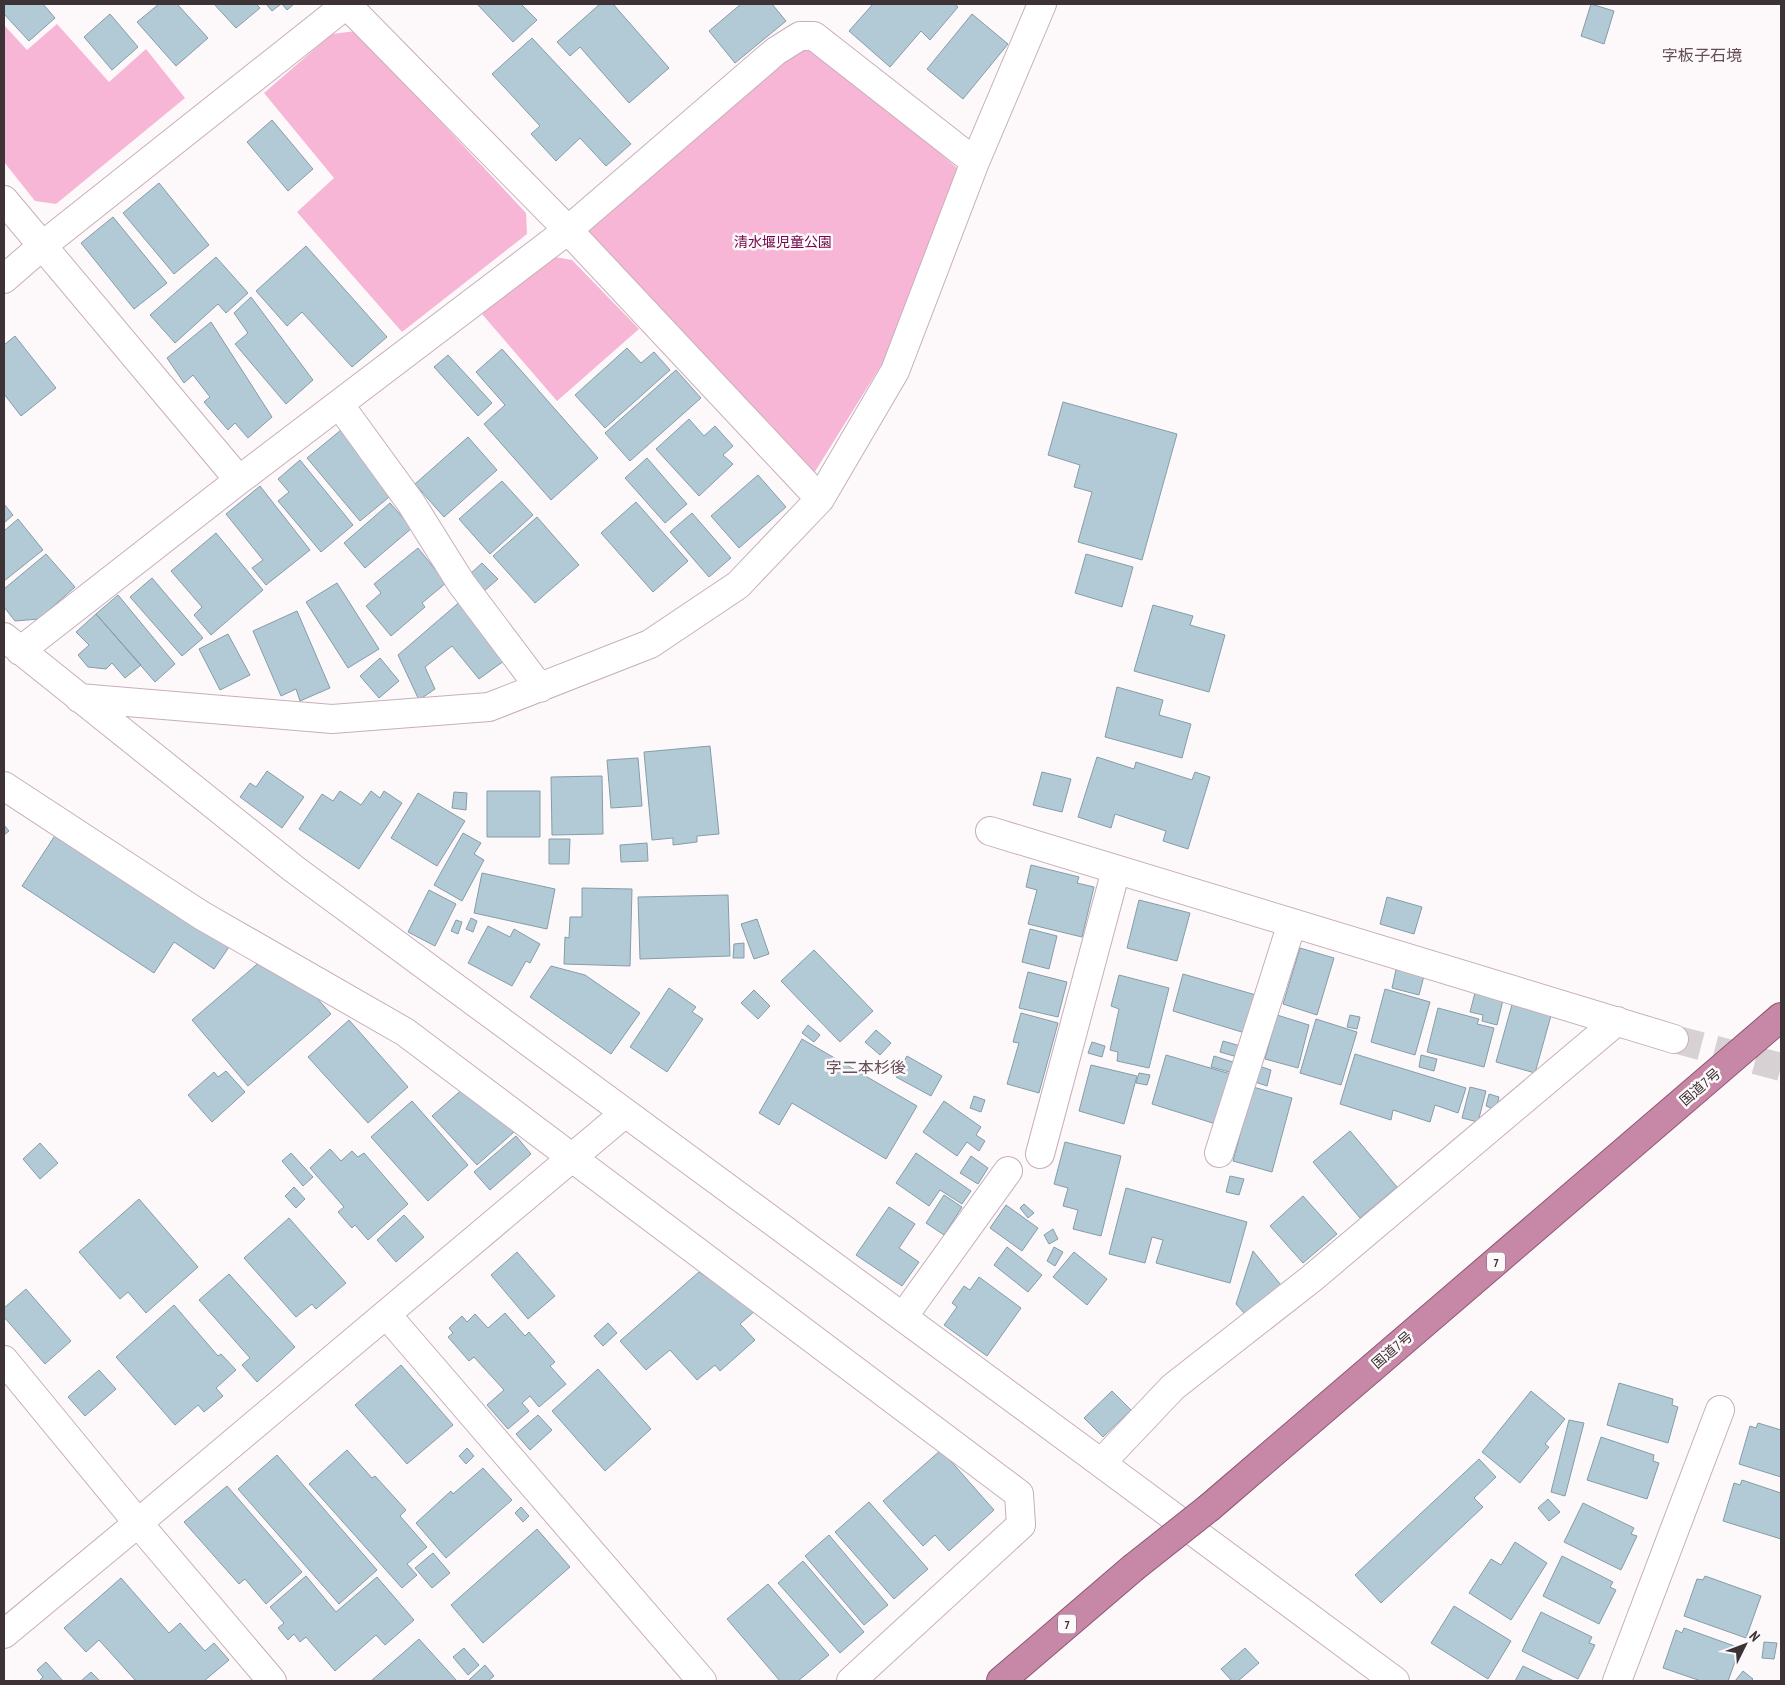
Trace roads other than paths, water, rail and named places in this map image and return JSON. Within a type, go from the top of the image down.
[{"type":"highway","name":"国道7号","points":[[1001,1681],[1133,1568],[1210,1507],[1781,1017]]},
{"type":"street","points":[[4,280],[42,246],[347,4],[568,230],[820,499]]},
{"type":"street","points":[[79,698],[332,719],[490,707],[650,644],[738,585],[820,499],[895,371],[975,162],[1042,4]]},
{"type":"street","points":[[975,162],[814,36],[800,36],[776,52],[568,230],[239,480],[12,644],[294,869],[1394,1681]]},
{"type":"street","points":[[4,200],[239,480]]},
{"type":"street","points":[[339,404],[411,503],[461,583],[540,688]]},
{"type":"street","points":[[4,786],[201,915],[405,1032],[1018,1494],[1021,1525],[851,1681]]},
{"type":"street","points":[[990,831],[1674,1039]]},
{"type":"street","points":[[1040,1154],[1116,870]]},
{"type":"street","points":[[1219,1153],[1292,923]]},
{"type":"street","points":[[1101,1463],[1173,1387],[1311,1278],[1617,1022]]},
{"type":"street","points":[[4,1634],[625,1113]]},
{"type":"street","points":[[903,1317],[1008,1171]]},
{"type":"street","points":[[386,1314],[702,1681]]},
{"type":"street","points":[[4,1360],[138,1523],[272,1681]]},
{"type":"street","points":[[1617,1681],[1720,1410]]},
{"type":"tunnel","points":[[1674,1039],[1781,1067]]},
{"type":"district","name":"字板子石境","points":[[1702,55]]},
{"type":"district","name":"字二本杉後","points":[[866,1067]]},
{"type":"park label","name":"清水堰児童公園","points":[[783,242]]}]
